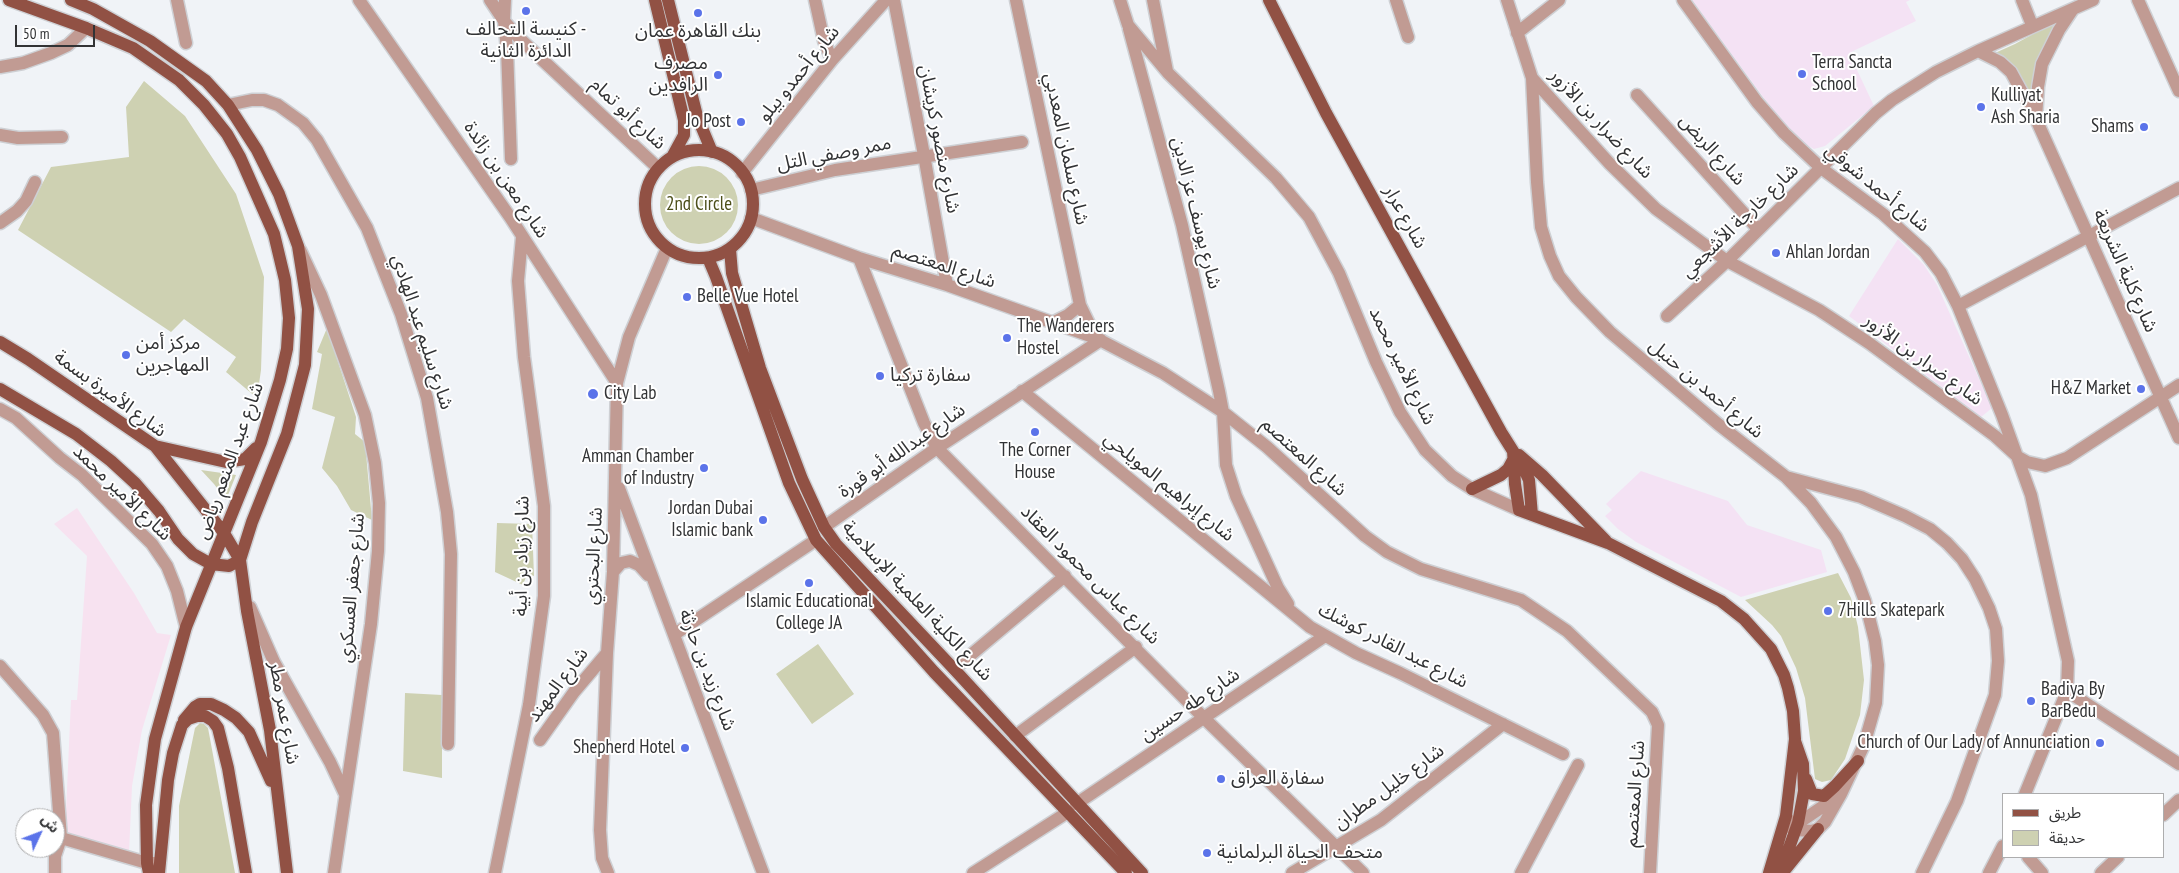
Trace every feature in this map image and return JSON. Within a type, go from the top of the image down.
[{"type":"main road","name":"شارع عبد المنعم رياض","points":[[9,0],[86,28],[133,48],[178,80],[204,105],[232,142],[260,199],[276,244],[285,280],[289,318],[287,349],[261,442],[186,627],[154,739],[146,806],[154,868]]},
{"type":"main road","points":[[0,389],[76,434],[112,461],[135,483],[185,547],[212,564],[235,563],[287,434],[305,365],[308,308],[298,246],[279,194],[257,150],[228,105],[206,81],[150,41],[92,9],[70,0]]},
{"type":"main road","points":[[655,0],[684,120],[684,135],[672,157]]},
{"type":"main road","points":[[668,0],[696,116],[712,152]]},
{"type":"main road","name":"شارع عرار","points":[[1269,0],[1326,113],[1529,480],[1526,512]]},
{"type":"main road","points":[[691,151],[712,152],[734,163],[742,173],[751,190],[753,204],[751,218],[744,235],[730,249],[708,258],[680,255],[667,248],[657,239],[650,227],[646,214],[645,201],[647,189],[658,168],[672,157],[691,151]]},
{"type":"main road","name":"شارع الكلية العلمية الإسلامية","points":[[730,249],[732,273],[760,368],[802,479],[824,527],[836,544],[1015,736],[1126,873]]},
{"type":"main road","name":"شارع الكلية العلمية الإسلامية","points":[[708,258],[789,483],[816,540],[934,672],[1072,808],[1142,873]]},
{"type":"main road","name":"شارع الأميرة بسمة","points":[[0,342],[28,359],[154,446],[224,533],[235,563]]},
{"type":"main road","points":[[154,446],[232,462],[245,459],[261,442]]},
{"type":"main road","points":[[1472,489],[1501,475],[1513,454],[1542,475],[1608,543]]},
{"type":"main road","name":"شارع الأمير محمد","points":[[1526,512],[1608,543],[1721,601],[1733,609],[1753,628],[1771,649],[1784,674],[1793,711],[1795,740],[1786,816],[1769,873]]},
{"type":"main road","name":"شارع عمر مطر","points":[[235,563],[245,600],[270,730],[287,873]]},
{"type":"main road","points":[[154,868],[173,752],[182,725],[195,707],[200,704],[211,704],[236,718],[255,743],[279,802]]},
{"type":"main road","points":[[182,725],[188,719],[205,716],[213,720],[218,728],[228,768],[246,873]]},
{"type":"main road","name":"شارع الأمير محمد","points":[[1782,873],[1804,791],[1804,764],[1795,740]]},
{"type":"main road","points":[[1804,764],[1808,786],[1812,794],[1824,796],[1836,786],[1858,761]]},
{"type":"main road","points":[[1782,873],[1818,829]]},
{"type":"street","points":[[177,0],[186,43]]},
{"type":"street","name":"شارع معن بن زائدة","points":[[359,0],[510,217],[617,383]]},
{"type":"street","name":"شارع أبو تمام","points":[[490,0],[504,22],[658,168]]},
{"type":"street","points":[[505,0],[504,22],[507,49],[511,159]]},
{"type":"street","points":[[815,0],[824,41],[832,60]]},
{"type":"street","name":"شارع أحمدو بيلو","points":[[742,173],[832,60],[886,0]]},
{"type":"street","name":"شارع منصور كريشان","points":[[894,0],[947,285]]},
{"type":"street","name":"شارع سلمان المعدبي","points":[[1016,0],[1080,305],[1099,339]]},
{"type":"street","name":"شارع الأمير محمد","points":[[1120,0],[1128,25],[1168,73],[1276,178],[1309,216],[1339,273],[1376,362],[1415,438],[1437,463],[1472,489],[1526,512]]},
{"type":"street","points":[[1154,0],[1168,73]]},
{"type":"street","points":[[1396,0],[1408,37]]},
{"type":"street","name":"شارع أحمد بن حنبل","points":[[1507,0],[1532,78],[1541,227],[1550,256],[1559,276],[1576,297],[1610,332],[1726,430],[1786,477],[1811,503],[1836,537],[1854,572],[1871,620],[1878,664],[1878,684],[1871,724],[1858,761],[1825,822],[1818,829]]},
{"type":"street","points":[[1517,33],[1559,0]]},
{"type":"street","name":"شارع أحمد شوقي","points":[[1683,0],[1757,102],[1790,139],[1821,168],[1883,214],[1925,252],[1941,273],[1958,306],[2018,457]]},
{"type":"street","points":[[2022,0],[2032,25]]},
{"type":"street","name":"شارع خارجة الأشجعي","points":[[1667,316],[1727,261],[1876,113],[1892,100],[1936,72],[1978,51],[2032,25],[2093,0]]},
{"type":"street","points":[[2138,0],[2179,91]]},
{"type":"street","name":"شارع كلية الشريعة","points":[[2036,119],[2042,64],[2058,30],[2073,9]]},
{"type":"street","name":"شارع يوسف عز الدين","points":[[1128,25],[1178,209],[1223,412]]},
{"type":"street","points":[[0,67],[29,62],[52,53],[68,45],[86,28]]},
{"type":"street","name":"شارع كلية الشريعة","points":[[1978,51],[2000,62],[2011,72],[2036,119],[2179,438]]},
{"type":"street","name":"شارع ضرار بن الأزور","points":[[1532,78],[1610,164],[1656,209],[1727,261],[1819,310],[1848,329],[1984,428],[2018,457]]},
{"type":"street","name":"شارع الربض","points":[[1637,96],[1758,230]]},
{"type":"street","name":"شارع سليم عبد الهادي","points":[[228,105],[252,100],[264,100],[278,105],[303,123],[317,140],[367,228],[401,314],[427,398],[446,512],[450,554],[448,744]]},
{"type":"street","points":[[0,136],[18,138],[62,137]]},
{"type":"street","name":"ممر وصفي التل","points":[[751,190],[835,170],[924,155],[1022,142]]},
{"type":"street","points":[[0,223],[17,212],[26,201],[35,182]]},
{"type":"street","points":[[1958,306],[2179,188]]},
{"type":"street","name":"شارع المعتصم","points":[[751,218],[858,258],[947,285],[1099,339],[1164,373],[1223,412],[1267,447],[1365,536],[1387,552],[1420,569],[1521,600],[1567,631],[1652,712],[1658,725],[1650,873]]},
{"type":"street","name":"شارع زياد بن أبية","points":[[495,873],[529,705],[544,596],[544,506],[524,357],[518,281],[522,237]]},
{"type":"street","name":"شارع جعفر العسكري","points":[[298,246],[321,295],[352,376],[365,415],[378,485],[379,522],[376,583],[334,873]]},
{"type":"street","name":"شارع البحتري","points":[[608,873],[602,858],[600,830],[607,653],[613,572],[617,383],[629,336],[667,248]]},
{"type":"street","name":"شارع عباس محمود العقاد","points":[[858,258],[924,423],[937,448],[1136,647],[1204,718],[1363,873]]},
{"type":"street","points":[[1054,322],[1068,315],[1080,305]]},
{"type":"street","name":"شارع عبدالله أبو قورة","points":[[824,527],[1099,339]]},
{"type":"street","points":[[2018,457],[2038,466],[2058,462],[2179,386]]},
{"type":"street","name":"شارع إبراهيم المويلحي","points":[[1022,391],[1293,613]]},
{"type":"street","name":"شارع الأمير محمد","points":[[0,409],[16,418],[60,458],[82,475],[152,544],[167,566],[177,591],[186,627]]},
{"type":"street","name":"شارع عبد القادر كوشك","points":[[1223,412],[1226,465],[1236,496],[1278,588],[1293,613],[1325,636],[1563,754]]},
{"type":"street","points":[[1984,428],[1995,428],[2002,415]]},
{"type":"street","points":[[2018,457],[2031,495],[2068,661],[2066,691],[2025,793]]},
{"type":"street","points":[[1786,477],[1861,497],[1930,529],[1947,542],[1962,559],[1975,579],[1989,608],[1996,629],[1998,653],[1996,695],[1957,801],[1922,873]]},
{"type":"street","name":"شارع زيد بن حارثة","points":[[616,481],[652,581],[675,634],[764,873]]},
{"type":"street","points":[[675,634],[816,540]]},
{"type":"street","points":[[613,572],[621,563],[626,561],[634,562],[642,568],[652,581]]},
{"type":"street","points":[[954,669],[1065,576]]},
{"type":"street","points":[[245,600],[274,662],[330,762],[345,796]]},
{"type":"street","name":"شارع طه حسين","points":[[973,873],[1325,636]]},
{"type":"street","points":[[1015,736],[1136,647]]},
{"type":"street","name":"شارع المهند","points":[[540,740],[584,679],[607,653]]},
{"type":"street","points":[[0,666],[43,716],[53,733],[59,808]]},
{"type":"street","points":[[2066,691],[2179,764]]},
{"type":"street","name":"شارع خليل مطران","points":[[1292,873],[1388,815],[1503,724]]},
{"type":"street","points":[[1521,873],[1578,765]]},
{"type":"street","name":"شارع أحمد بن حنبل","points":[[1780,837],[1841,794]]},
{"type":"street","points":[[2164,814],[2179,800]]},
{"type":"street","points":[[1786,816],[1795,827],[1812,831],[1818,829]]},
{"type":"street","points":[[65,839],[154,868]]},
{"type":"street","points":[[1989,873],[2002,848]]},
{"type":"street","points":[[55,858],[55,873]]},
{"type":"street","points":[[2029,858],[2042,873]]},
{"type":"street","points":[[2101,873],[2117,858]]},
{"type":"shaded area","name":"Terra Sancta School","points":[[1692,0],[1910,0],[1906,2],[1916,21],[1849,53],[1874,106],[1825,146],[1814,149],[1805,144],[1774,112]]},
{"type":"shaded area","points":[[1898,239],[1924,265],[1937,285],[1992,408],[1981,417],[1849,316]]},
{"type":"shaded area","points":[[1641,471],[1728,501],[1747,525],[1821,550],[1827,572],[1741,597],[1636,542],[1618,529],[1605,516],[1612,510],[1606,504]]},
{"type":"shaded area","points":[[77,508],[134,593],[157,633],[171,635],[142,730],[132,786],[129,853],[65,835],[71,700],[77,700],[87,556],[54,524]]},
{"type":"green space","points":[[2055,22],[2036,65],[2031,96],[2018,71],[1995,53]]},
{"type":"green space","points":[[144,81],[185,116],[236,194],[264,277],[261,370],[257,398],[226,372],[236,357],[184,319],[171,332],[18,230],[51,167],[129,157],[126,107]]},
{"type":"green space","name":"2nd Circle","points":[[699,166],[714,169],[726,178],[735,190],[738,205],[735,220],[726,232],[714,241],[699,244],[684,241],[672,232],[663,220],[660,205],[663,190],[672,178],[684,169]]},
{"type":"green space","points":[[327,328],[356,417],[355,434],[365,442],[372,520],[351,510],[337,486],[322,468],[335,417],[312,409],[322,354],[317,352]]},
{"type":"green space","points":[[201,470],[236,475],[226,500],[214,484]]},
{"type":"green space","points":[[497,523],[532,524],[534,576],[527,574],[523,585],[495,572]]},
{"type":"green space","points":[[1838,573],[1851,598],[1858,627],[1864,680],[1860,715],[1845,759],[1831,780],[1822,782],[1815,779],[1805,698],[1796,668],[1781,636],[1745,600]]},
{"type":"green space","points":[[818,644],[854,694],[812,724],[776,674]]},
{"type":"green space","points":[[405,693],[442,695],[442,778],[403,771]]},
{"type":"green space","points":[[200,723],[208,728],[235,873],[179,873],[179,806],[195,728]]},
{"type":"place","name":"كنيسة التحالف - الدائرة الثانية","points":[[526,11]]},
{"type":"place","name":"بنك القاهرة عمان","points":[[698,13]]},
{"type":"place","name":"Terra Sancta School","points":[[1802,74]]},
{"type":"place","name":"مصرف الرافدين","points":[[718,75]]},
{"type":"place","name":"Kulliyat Ash Sharia","points":[[1981,107]]},
{"type":"place","name":"Jo Post","points":[[741,122]]},
{"type":"place","name":"Shams","points":[[2144,127]]},
{"type":"place","name":"Ahlan Jordan","points":[[1776,253]]},
{"type":"place","name":"Belle Vue Hotel","points":[[687,297]]},
{"type":"place","name":"The Wanderers Hostel","points":[[1007,338]]},
{"type":"place","name":"مركز أمن المهاجرين","points":[[126,355]]},
{"type":"place","name":"سفارة تركيا","points":[[880,376]]},
{"type":"place","name":"H&Z Market","points":[[2141,389]]},
{"type":"place","name":"City Lab","points":[[593,394]]},
{"type":"place","name":"The Corner House","points":[[1035,432]]},
{"type":"place","name":"Amman Chamber of Industry","points":[[704,468]]},
{"type":"place","name":"Jordan Dubai Islamic bank","points":[[763,520]]},
{"type":"place","name":"Islamic Educational College JA","points":[[809,583]]},
{"type":"place","name":"7Hills Skatepark","points":[[1828,611]]},
{"type":"place","name":"Badiya By BarBedu","points":[[2031,701]]},
{"type":"place","name":"Church of Our Lady of Annunciation","points":[[2100,743]]},
{"type":"place","name":"Shepherd Hotel","points":[[685,748]]},
{"type":"place","name":"سفارة العراق","points":[[1221,779]]},
{"type":"place","name":"متحف الحياة البرلمانية","points":[[1207,853]]}]
